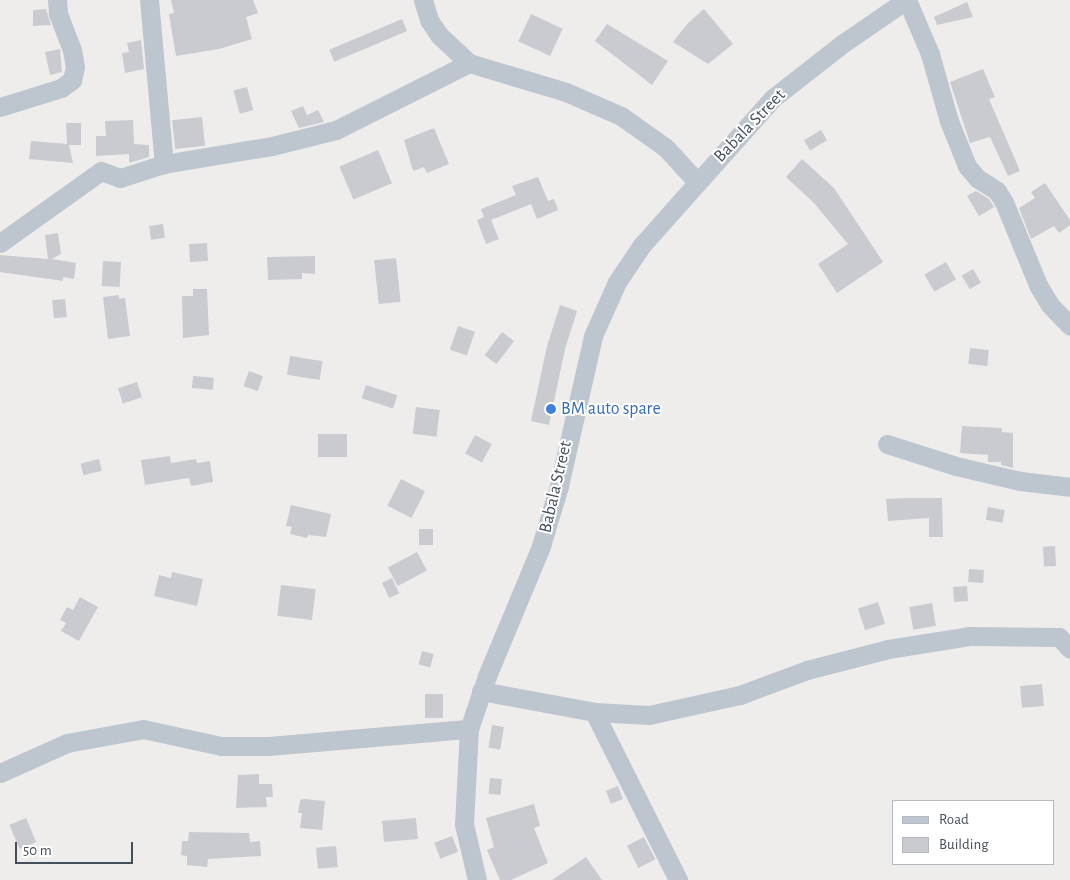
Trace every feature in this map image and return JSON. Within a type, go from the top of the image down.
[{"type":"street","points":[[0,107],[62,88],[72,80],[75,67],[72,50],[58,13],[57,0]]},
{"type":"street","points":[[149,0],[164,164]]},
{"type":"street","points":[[423,0],[429,20],[439,35],[469,63],[566,92],[621,116],[666,148],[697,182]]},
{"type":"street","points":[[906,0],[930,54],[949,121],[967,166],[977,178],[997,191],[1004,202],[1038,285],[1050,305],[1070,326]]},
{"type":"street","name":"Babala Street","points":[[477,880],[464,824],[469,729],[481,691],[541,546],[559,486],[593,336],[618,282],[642,245],[773,98],[842,44],[906,0]]},
{"type":"street","points":[[0,243],[102,171],[120,178],[164,164],[272,146],[336,130],[469,63]]},
{"type":"street","points":[[887,444],[956,466],[1020,481],[1070,487]]},
{"type":"street","points":[[481,691],[594,712],[649,715],[740,695],[807,670],[888,649],[969,636],[1066,641]]},
{"type":"street","points":[[594,712],[678,880]]},
{"type":"street","points":[[0,773],[67,743],[143,729],[231,746],[269,746],[469,729]]},
{"type":"building","points":[[171,0],[253,0],[258,13],[246,17],[252,39],[219,49],[176,56],[169,14],[174,13]]},
{"type":"building","points":[[967,2],[973,17],[937,25],[934,17]]},
{"type":"building","points":[[46,9],[51,25],[33,26],[33,10]]},
{"type":"building","points":[[704,9],[733,44],[708,64],[673,42],[688,23]]},
{"type":"building","points":[[531,14],[563,29],[550,56],[518,41]]},
{"type":"building","points":[[402,19],[407,31],[334,62],[329,50]]},
{"type":"building","points":[[607,24],[668,61],[652,85],[595,41]]},
{"type":"building","points":[[141,40],[144,69],[125,73],[122,53],[129,52],[127,43]]},
{"type":"building","points":[[60,49],[62,72],[50,75],[45,52]]},
{"type":"building","points":[[983,69],[995,97],[989,99],[1020,171],[1008,176],[990,137],[970,143],[950,82]]},
{"type":"building","points":[[247,87],[253,110],[240,114],[233,91]]},
{"type":"building","points":[[303,106],[307,115],[318,110],[324,122],[299,128],[291,111]]},
{"type":"building","points":[[202,117],[205,146],[175,149],[172,120]]},
{"type":"building","points":[[133,120],[134,144],[149,145],[149,157],[129,163],[129,154],[96,156],[96,136],[106,136],[105,121]]},
{"type":"building","points":[[66,123],[81,123],[81,145],[69,145],[73,163],[29,159],[31,141],[67,144]]},
{"type":"building","points":[[434,128],[449,164],[427,173],[424,167],[413,171],[404,140]]},
{"type":"building","points":[[821,130],[827,140],[810,151],[804,140]]},
{"type":"building","points":[[378,150],[392,183],[353,200],[339,166]]},
{"type":"building","points":[[802,159],[834,188],[883,262],[837,293],[818,264],[848,244],[814,203],[786,177]]},
{"type":"building","points":[[538,177],[548,201],[554,199],[558,210],[537,219],[531,204],[491,220],[499,239],[486,244],[477,220],[484,217],[481,209],[516,195],[512,186]]},
{"type":"building","points":[[1045,183],[1070,220],[1070,225],[1059,233],[1054,226],[1031,239],[1019,208],[1035,198],[1031,192]]},
{"type":"building","points":[[976,191],[989,199],[994,207],[979,216],[967,196]]},
{"type":"building","points":[[163,224],[165,238],[151,240],[149,226]]},
{"type":"building","points":[[58,233],[61,254],[52,259],[76,263],[74,279],[63,277],[63,281],[0,272],[0,255],[48,259],[45,235]]},
{"type":"building","points":[[207,243],[208,261],[190,262],[189,244]]},
{"type":"building","points":[[315,256],[315,274],[302,273],[302,279],[268,280],[267,257]]},
{"type":"building","points":[[396,258],[401,302],[379,304],[374,260]]},
{"type":"building","points":[[103,261],[121,262],[120,287],[102,286]]},
{"type":"building","points":[[946,262],[956,279],[934,292],[924,274]]},
{"type":"building","points":[[973,269],[981,283],[970,289],[962,276]]},
{"type":"building","points":[[193,289],[207,289],[209,335],[183,338],[182,296],[193,296]]},
{"type":"building","points":[[119,295],[119,299],[125,298],[130,336],[108,339],[103,297]]},
{"type":"building","points":[[65,299],[67,317],[54,318],[52,300]]},
{"type":"building","points":[[560,305],[577,311],[565,349],[549,425],[531,421],[547,346]]},
{"type":"building","points":[[458,326],[475,332],[467,355],[450,350]]},
{"type":"building","points":[[502,332],[514,341],[497,364],[485,355]]},
{"type":"building","points":[[970,348],[989,350],[987,366],[968,364]]},
{"type":"building","points":[[290,356],[323,361],[320,380],[287,375]]},
{"type":"building","points":[[249,371],[263,376],[258,391],[244,386]]},
{"type":"building","points":[[193,376],[214,378],[213,390],[192,388]]},
{"type":"building","points":[[137,382],[142,397],[123,403],[118,388]]},
{"type":"building","points":[[366,385],[397,395],[393,409],[362,398]]},
{"type":"building","points":[[416,407],[440,410],[437,437],[413,434]]},
{"type":"building","points":[[962,426],[1002,428],[1002,432],[1013,433],[1013,468],[1001,465],[1001,462],[988,462],[988,455],[960,453]]},
{"type":"building","points":[[318,434],[347,434],[347,457],[318,457]]},
{"type":"building","points":[[475,435],[492,444],[482,462],[465,454]]},
{"type":"building","points":[[170,456],[171,463],[196,459],[197,463],[210,461],[213,482],[191,486],[189,478],[145,485],[141,460]]},
{"type":"building","points":[[99,459],[102,471],[83,475],[81,464]]},
{"type":"building","points":[[401,479],[425,491],[411,518],[387,506]]},
{"type":"building","points":[[942,498],[943,537],[929,537],[929,518],[888,521],[886,499]]},
{"type":"building","points":[[291,505],[331,514],[326,537],[308,535],[307,538],[290,534],[292,527],[286,526]]},
{"type":"building","points":[[988,507],[1005,510],[1002,523],[986,520]]},
{"type":"building","points":[[419,529],[433,529],[433,545],[419,545]]},
{"type":"building","points":[[1055,546],[1056,566],[1044,567],[1043,547]]},
{"type":"building","points":[[417,552],[427,571],[398,586],[388,567]]},
{"type":"building","points":[[969,569],[984,570],[983,583],[968,582]]},
{"type":"building","points":[[172,572],[203,579],[197,606],[154,596],[159,575],[171,578]]},
{"type":"building","points":[[392,578],[399,593],[389,598],[382,583]]},
{"type":"building","points":[[281,585],[316,589],[312,620],[277,616]]},
{"type":"building","points":[[967,586],[968,601],[954,602],[953,587]]},
{"type":"building","points":[[80,597],[98,607],[79,641],[61,631],[66,623],[60,620],[67,607],[73,610]]},
{"type":"building","points":[[878,602],[885,624],[865,630],[858,608]]},
{"type":"building","points":[[932,603],[936,626],[913,630],[909,607]]},
{"type":"building","points":[[422,651],[434,654],[430,667],[419,665]]},
{"type":"building","points":[[1042,684],[1044,706],[1022,708],[1020,686]]},
{"type":"building","points":[[425,694],[443,694],[443,718],[425,718]]},
{"type":"building","points":[[492,725],[504,727],[500,750],[488,748]]},
{"type":"building","points":[[259,774],[259,784],[272,784],[273,797],[266,797],[267,807],[236,808],[238,775]]},
{"type":"building","points":[[490,778],[502,779],[501,795],[489,794]]},
{"type":"building","points":[[618,786],[623,799],[611,804],[606,791]]},
{"type":"building","points":[[300,800],[325,801],[322,830],[300,828],[302,813],[298,813]]},
{"type":"building","points":[[534,804],[540,826],[534,828],[548,863],[511,880],[500,880],[487,850],[494,847],[486,818]]},
{"type":"building","points":[[26,818],[36,842],[20,849],[9,825]]},
{"type":"building","points":[[416,818],[418,839],[384,842],[382,821]]},
{"type":"building","points":[[189,832],[249,833],[250,842],[260,841],[261,856],[208,859],[207,867],[187,865],[187,856],[181,855],[182,841],[188,841]]},
{"type":"building","points":[[452,836],[458,852],[440,859],[434,843]]},
{"type":"building","points":[[644,837],[655,859],[638,868],[627,846]]},
{"type":"building","points":[[336,846],[338,867],[318,869],[316,848]]},
{"type":"building","points":[[586,857],[602,880],[552,880]]},
{"type":"place","name":"BM auto spare","points":[[551,409]]}]
